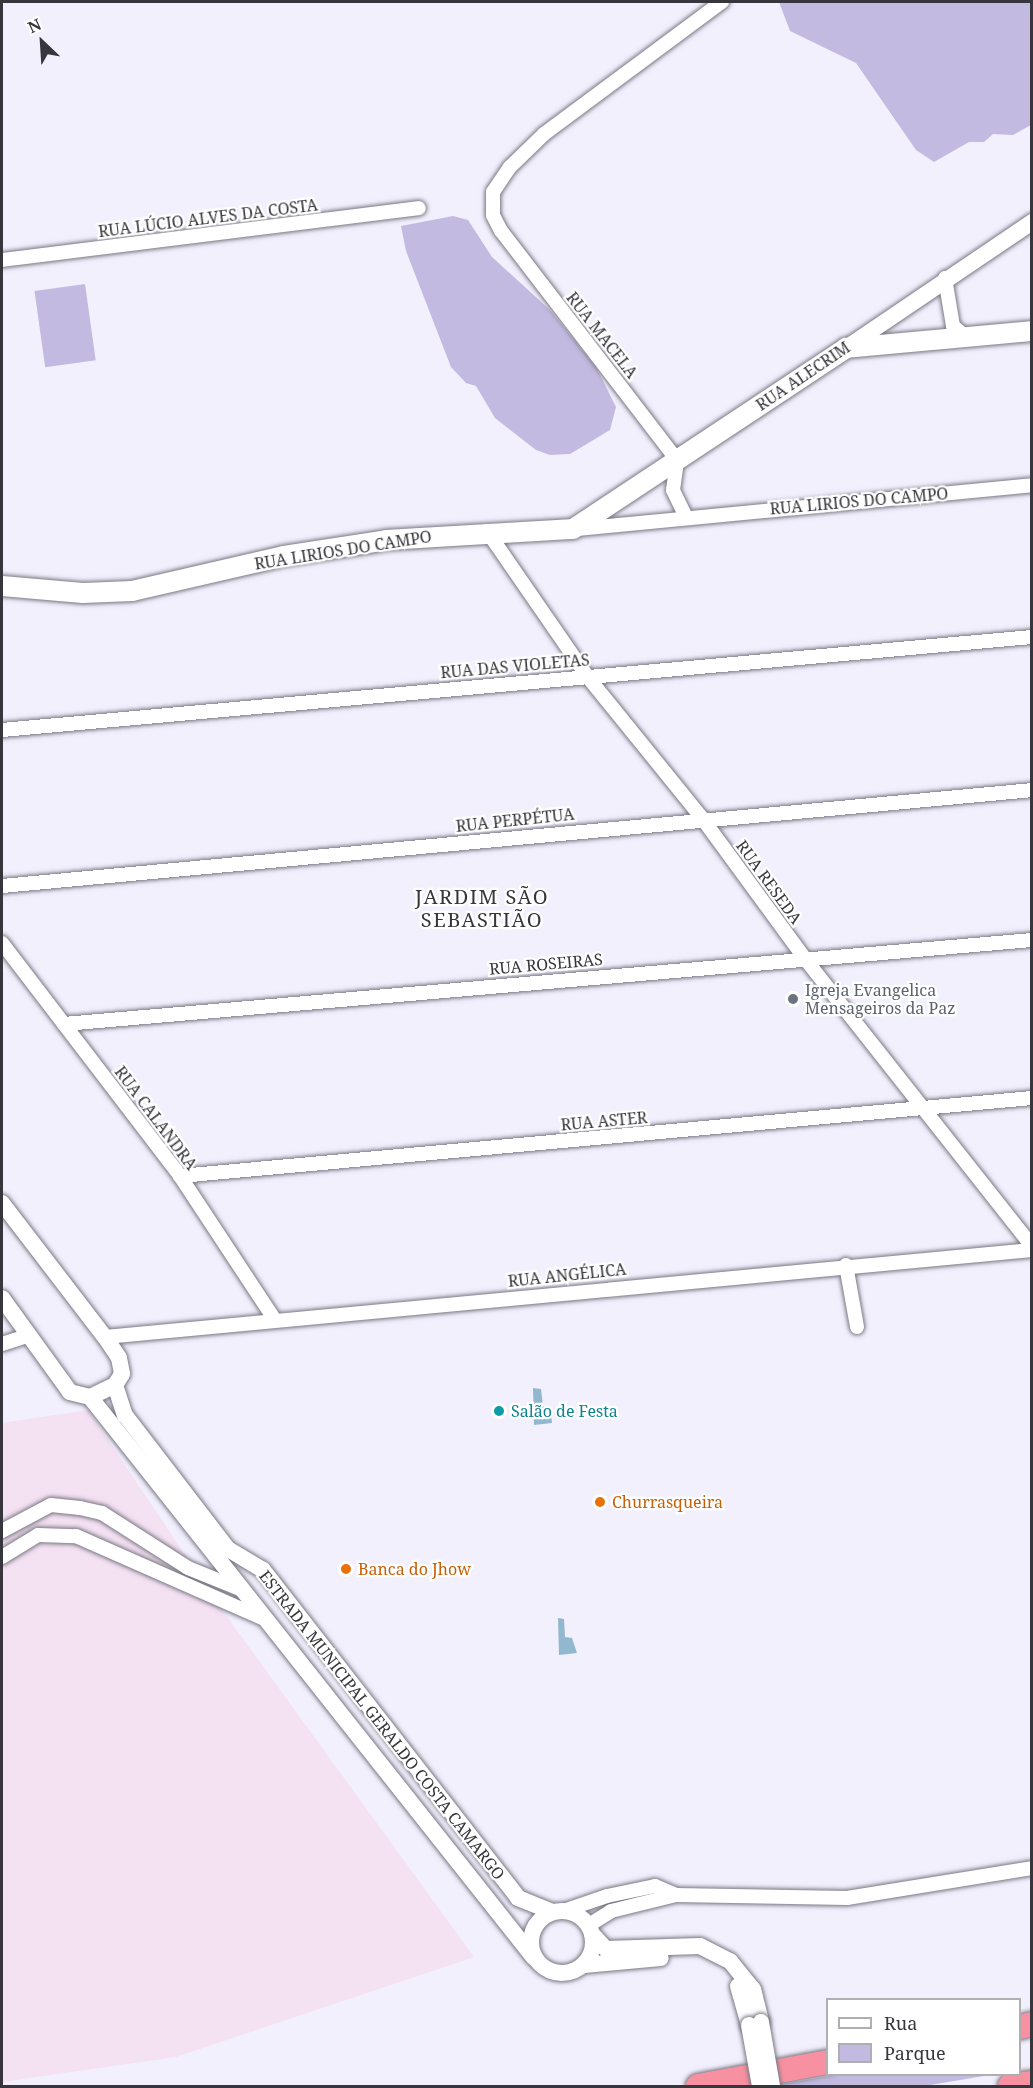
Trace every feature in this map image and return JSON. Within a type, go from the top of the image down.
[{"type":"highway","points":[[698,2086],[826,2062]]},
{"type":"highway","points":[[1010,2086],[1032,2083]]},
{"type":"main road","points":[[846,348],[1032,331]]},
{"type":"main road","name":"RUA ALECRIM","points":[[573,529],[846,348]]},
{"type":"main road","name":"RUA LIRIOS DO CAMPO","points":[[2,586],[83,593],[132,591],[284,556],[387,540],[487,531],[573,529]]},
{"type":"street","name":"RUA MACELA","points":[[677,460],[501,231],[493,214],[493,192],[510,167],[543,134],[722,2]]},
{"type":"street","name":"RUA LÚCIO ALVES DA COSTA","points":[[2,260],[419,208]]},
{"type":"street","name":"RUA ALECRIM","points":[[846,348],[945,278],[1032,222]]},
{"type":"street","points":[[945,278],[948,313],[953,326],[966,336]]},
{"type":"street","points":[[677,460],[673,490],[686,517]]},
{"type":"street","name":"RUA LIRIOS DO CAMPO","points":[[573,529],[1032,484]]},
{"type":"street","name":"RUA RESEDA","points":[[487,531],[587,676],[702,818],[806,960],[924,1106],[1032,1248]]},
{"type":"street","name":"RUA DAS VIOLETAS","points":[[2,730],[1032,637]]},
{"type":"street","name":"RUA PERPÉTUA","points":[[2,886],[702,818],[1032,790]]},
{"type":"street","name":"RUA ROSEIRAS","points":[[64,1024],[759,961],[806,960],[1032,940]]},
{"type":"street","name":"RUA CALANDRA","points":[[2,943],[180,1176],[275,1320]]},
{"type":"street","name":"RUA ASTER","points":[[180,1176],[924,1106],[1032,1098]]},
{"type":"street","points":[[2,1203],[105,1337],[121,1366],[122,1374],[102,1391],[70,1392],[2,1298]]},
{"type":"street","name":"RUA ANGÉLICA","points":[[105,1337],[1032,1248]]},
{"type":"street","points":[[846,1265],[857,1327]]},
{"type":"street","points":[[2,1344],[30,1335]]},
{"type":"street","name":"ESTRADA MUNICIPAL GERALDO COSTA CAMARGO","points":[[102,1391],[262,1618],[534,1958]]},
{"type":"street","name":"ESTRADA MUNICIPAL GERALDO COSTA CAMARGO","points":[[102,1391],[125,1414],[228,1549],[263,1570],[518,1898],[553,1914]]},
{"type":"street","points":[[2,1532],[51,1505],[80,1508],[102,1513],[188,1568],[240,1589],[263,1570]]},
{"type":"street","points":[[2,1557],[38,1535],[76,1536],[262,1618]]},
{"type":"street","points":[[584,1965],[592,1953],[591,1930],[611,1911],[676,1895],[847,1898],[1032,1868]]},
{"type":"street","points":[[676,1895],[655,1886],[607,1896],[553,1914],[532,1930],[534,1958],[544,1968],[557,1973],[572,1972],[584,1965],[698,1955],[719,1966],[741,1989],[755,2024],[772,2086]]},
{"type":"street","points":[[553,1914],[579,1915],[607,1949],[700,1946],[730,1961],[753,1989],[760,2086]]},
{"type":"shaded area","points":[[88,1410],[222,1610],[474,1957],[176,2057],[2,2082],[2,1423]]},
{"type":"green space","points":[[779,2],[1031,2],[1031,125],[1013,135],[993,134],[984,142],[969,142],[934,162],[916,150],[856,63],[790,31]]},
{"type":"green space","points":[[453,216],[468,220],[492,257],[550,310],[596,367],[616,407],[610,430],[570,454],[550,455],[536,450],[495,418],[476,386],[466,383],[451,367],[406,251],[401,226]]},
{"type":"green space","points":[[85,284],[96,360],[45,367],[34,291]]},
{"type":"green space","points":[[830,2076],[984,2076],[924,2086],[770,2086]]},
{"type":"water","points":[[533,1388],[541,1389],[543,1406],[551,1414],[552,1423],[534,1425]]},
{"type":"water","points":[[558,1618],[564,1619],[565,1637],[572,1638],[577,1653],[559,1655]]},
{"type":"place","name":"Igreja Evangelica Mensageiros da Paz","points":[[793,999]]},
{"type":"place","name":"Salão de Festa","points":[[499,1411]]},
{"type":"place","name":"Churrasqueira","points":[[600,1502]]},
{"type":"place","name":"Banca do Jhow","points":[[346,1569]]},
{"type":"district","name":"JARDIM SÃO SEBASTIÃO","points":[[482,908]]}]
